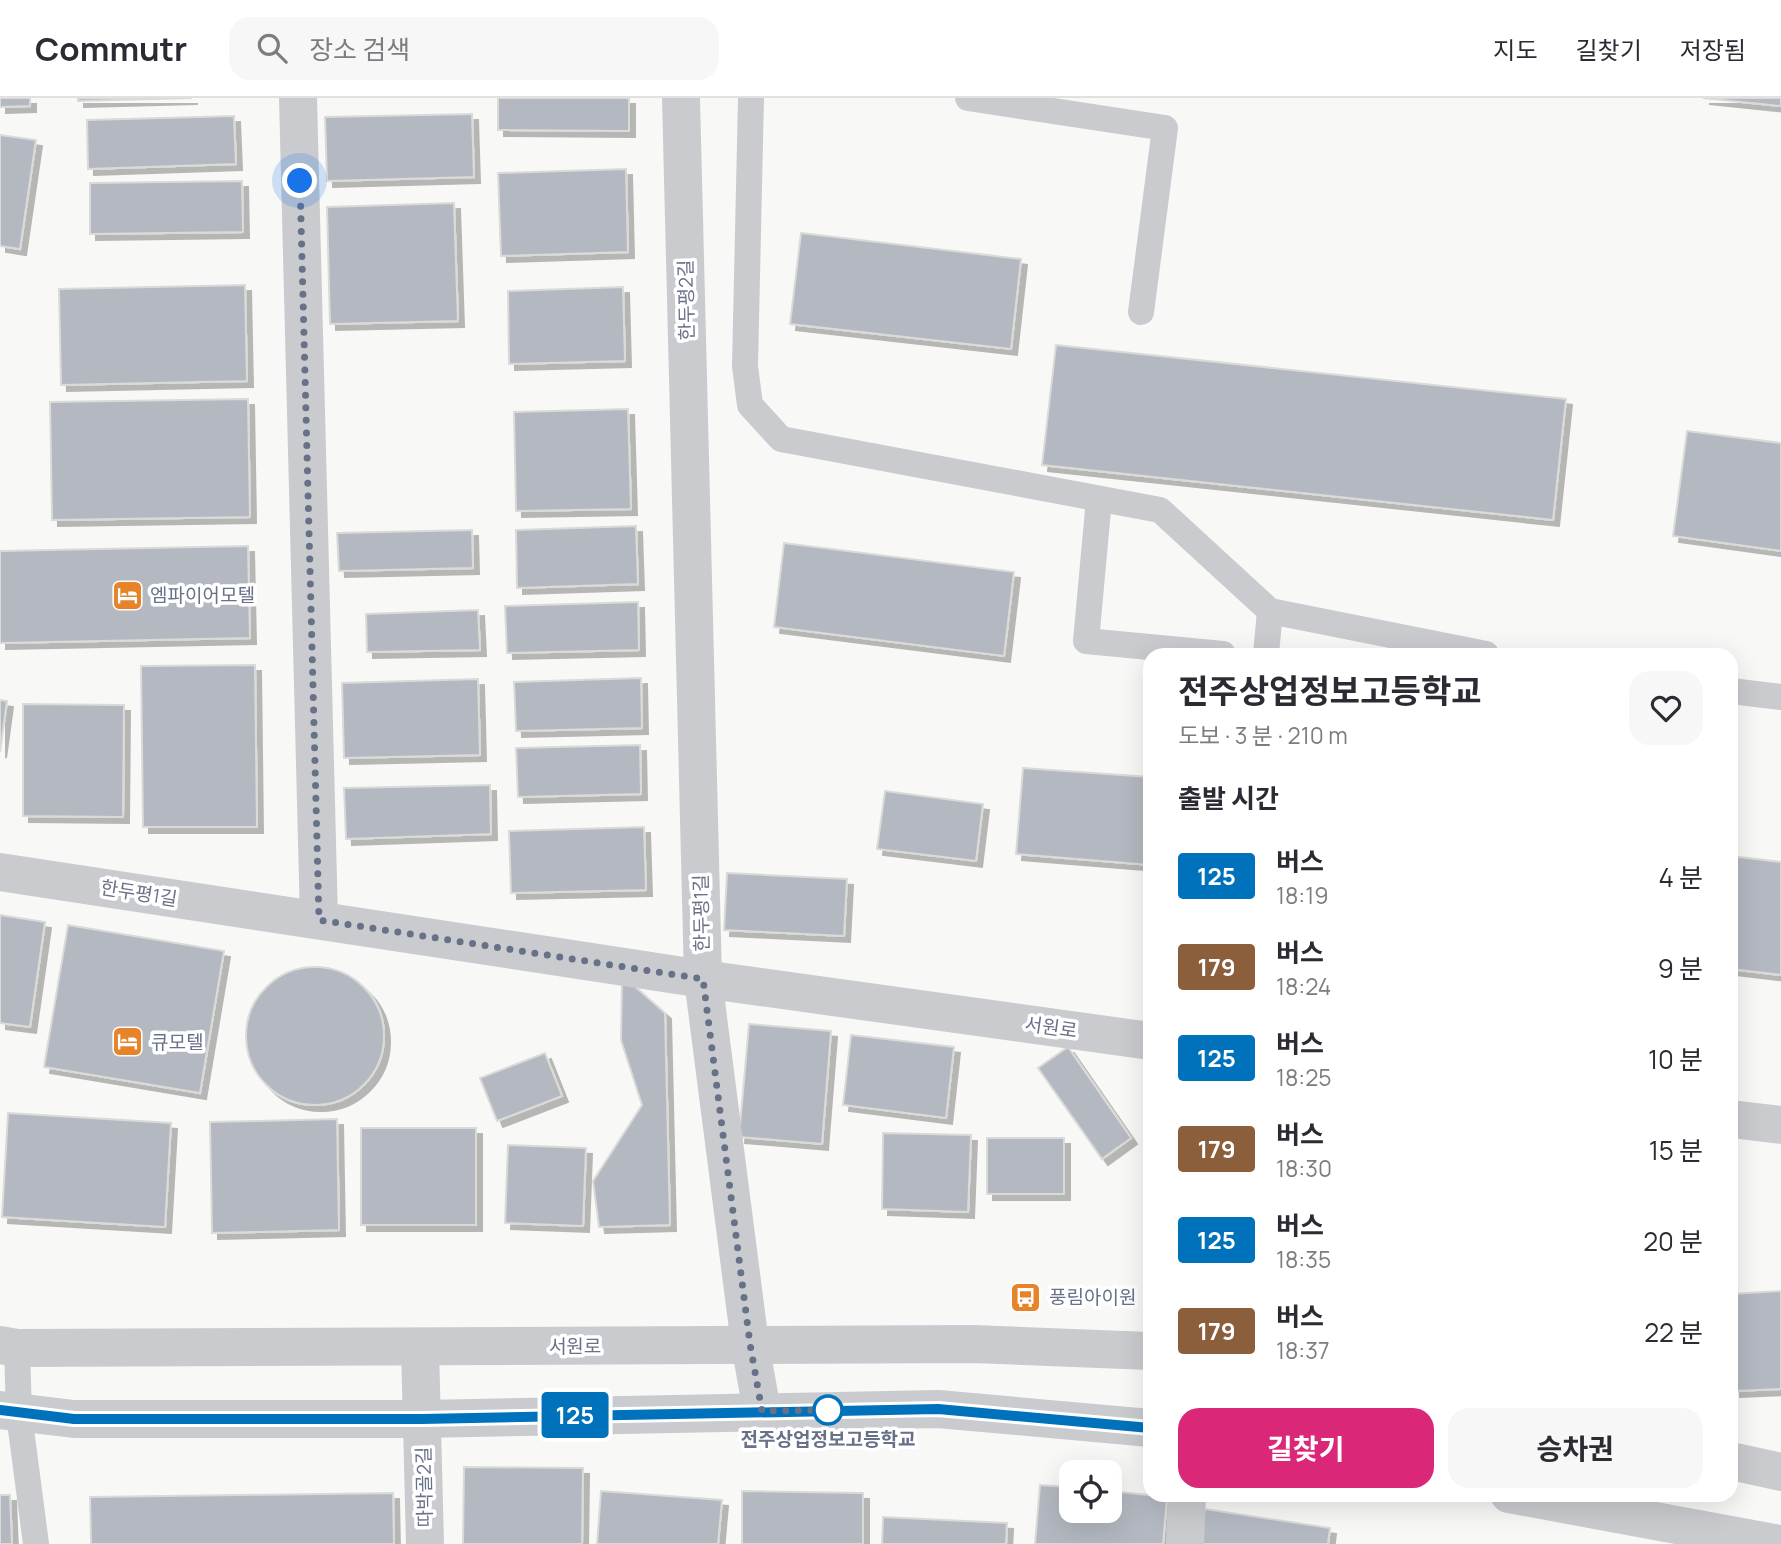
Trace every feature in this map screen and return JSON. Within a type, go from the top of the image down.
[{"type":"street","points":[[298,98],[319,920]]},
{"type":"street","name":"한두평2길","points":[[681,98],[691,502]]},
{"type":"street","name":"한두평1길","points":[[0,872],[703,979],[691,502]]},
{"type":"street","points":[[703,979],[750,1344],[762,1411]]},
{"type":"street","name":"서원로","points":[[703,979],[1143,1040]]},
{"type":"street","points":[[1738,1120],[1781,1125]]},
{"type":"street","name":"서원로","points":[[9,1346],[973,1344],[1143,1351]]},
{"type":"street","name":"따박골2길","points":[[421,1347],[425,1544]]},
{"type":"street","points":[[10,1412],[74,1419],[422,1419],[938,1409],[1143,1427]]},
{"type":"street","points":[[1738,1463],[1781,1472]]},
{"type":"street","points":[[1185,1544],[1187,1502]]},
{"type":"street","points":[[1552,1502],[1779,1544]]},
{"type":"lane","points":[[751,98],[745,366],[750,405],[781,439],[1160,510],[1270,611],[1456,648]]},
{"type":"lane","points":[[968,98],[1165,128],[1140,312]]},
{"type":"lane","points":[[1099,499],[1086,641],[1160,648]]},
{"type":"lane","points":[[1267,648],[1270,611]]},
{"type":"lane","points":[[1738,692],[1781,697]]},
{"type":"lane","points":[[9,1346],[10,1412],[36,1544]]},
{"type":"building","points":[[0,98],[30,98],[30,106],[0,107]]},
{"type":"building","points":[[78,98],[192,98],[78,101]]},
{"type":"building","points":[[498,98],[629,98],[629,131],[498,130]]},
{"type":"building","points":[[1703,98],[1781,98],[1781,106]]},
{"type":"building","points":[[472,114],[474,177],[327,181],[325,117]]},
{"type":"building","points":[[234,116],[236,164],[88,169],[87,120]]},
{"type":"building","points":[[0,135],[36,140],[20,249],[0,246]]},
{"type":"building","points":[[626,169],[628,252],[501,256],[498,173]]},
{"type":"building","points":[[242,181],[243,232],[90,234],[90,183]]},
{"type":"building","points":[[454,203],[458,321],[330,324],[327,207]]},
{"type":"building","points":[[801,233],[1021,259],[1011,349],[790,324]]},
{"type":"building","points":[[245,285],[247,381],[61,385],[59,289]]},
{"type":"building","points":[[623,287],[625,361],[509,364],[508,291]]},
{"type":"building","points":[[1056,345],[1566,399],[1553,520],[1042,465]]},
{"type":"building","points":[[248,399],[250,517],[52,520],[50,402]]},
{"type":"building","points":[[628,409],[631,509],[516,511],[514,412]]},
{"type":"building","points":[[1687,431],[1781,443],[1781,551],[1673,536]]},
{"type":"building","points":[[636,526],[638,584],[517,588],[516,530]]},
{"type":"building","points":[[472,530],[473,568],[339,571],[337,533]]},
{"type":"building","points":[[784,543],[1014,572],[1004,656],[774,627]]},
{"type":"building","points":[[248,546],[250,638],[0,643],[0,551]]},
{"type":"building","points":[[638,602],[639,650],[507,653],[505,606]]},
{"type":"building","points":[[478,610],[480,650],[367,652],[366,614]]},
{"type":"building","points":[[255,665],[257,827],[143,827],[141,666]]},
{"type":"building","points":[[641,678],[642,728],[516,731],[514,682]]},
{"type":"building","points":[[478,679],[480,755],[344,758],[342,683]]},
{"type":"building","points":[[0,700],[7,701],[0,752]]},
{"type":"building","points":[[23,704],[124,705],[123,817],[23,816]]},
{"type":"building","points":[[640,745],[641,794],[518,797],[516,748]]},
{"type":"building","points":[[1023,768],[1143,777],[1143,864],[1016,854]]},
{"type":"building","points":[[490,785],[491,834],[346,839],[344,788]]},
{"type":"building","points":[[885,791],[983,804],[976,861],[877,849]]},
{"type":"building","points":[[644,827],[646,890],[511,893],[509,831]]},
{"type":"building","points":[[1738,857],[1781,862],[1781,975],[1738,970]]},
{"type":"building","points":[[727,873],[847,879],[844,936],[724,930]]},
{"type":"building","points":[[0,915],[45,922],[30,1027],[0,1023]]},
{"type":"building","points":[[68,925],[224,951],[200,1093],[44,1067]]},
{"type":"building","points":[[315,967],[341,972],[364,987],[379,1010],[384,1036],[379,1062],[364,1085],[341,1100],[315,1105],[289,1100],[266,1085],[251,1062],[246,1036],[251,1010],[266,987],[289,972]]},
{"type":"building","points":[[622,975],[665,1013],[670,1225],[599,1227],[593,1181],[642,1105],[621,1040]]},
{"type":"building","points":[[749,1024],[831,1031],[822,1144],[739,1137]]},
{"type":"building","points":[[851,1035],[954,1047],[946,1118],[843,1105]]},
{"type":"building","points":[[1068,1047],[1131,1138],[1102,1159],[1038,1068]]},
{"type":"building","points":[[545,1053],[562,1096],[497,1121],[480,1078]]},
{"type":"building","points":[[8,1113],[171,1123],[165,1227],[2,1217]]},
{"type":"building","points":[[337,1119],[339,1230],[212,1233],[210,1122]]},
{"type":"building","points":[[361,1128],[476,1128],[476,1225],[361,1225]]},
{"type":"building","points":[[883,1133],[971,1135],[968,1212],[882,1209]]},
{"type":"building","points":[[987,1138],[1064,1138],[1064,1194],[987,1194]]},
{"type":"building","points":[[508,1145],[586,1148],[583,1226],[505,1223]]},
{"type":"building","points":[[1781,1291],[1781,1389],[1738,1391],[1738,1294]]},
{"type":"building","points":[[464,1467],[583,1468],[582,1544],[463,1544]]},
{"type":"building","points":[[1040,1485],[1059,1486],[1059,1523],[1122,1523],[1122,1492],[1143,1494],[1143,1502],[1167,1502],[1163,1544],[1035,1544]]},
{"type":"building","points":[[601,1491],[722,1500],[718,1544],[597,1544]]},
{"type":"building","points":[[742,1491],[863,1493],[863,1544],[742,1544]]},
{"type":"building","points":[[393,1493],[394,1544],[91,1544],[90,1497]]},
{"type":"building","points":[[0,1495],[10,1495],[12,1544],[0,1544]]},
{"type":"building","points":[[1205,1509],[1330,1528],[1328,1544],[1199,1544]]},
{"type":"building","points":[[883,1517],[1007,1523],[1006,1544],[882,1544]]},
{"type":"bus line","name":"125","points":[[0,1410],[74,1419],[422,1419],[938,1409],[1143,1427]]},
{"type":"place","name":"엠파이어모텔","points":[[127,595]]},
{"type":"place","name":"큐모텔","points":[[128,1042]]},
{"type":"place","name":"풍림아이원","points":[[1026,1297]]},
{"type":"place","name":"전주상업정보고등학교","points":[[828,1410]]},
{"type":"route","points":[[300,181],[319,920],[703,979],[750,1344],[762,1411],[837,1410],[828,1410]]}]
